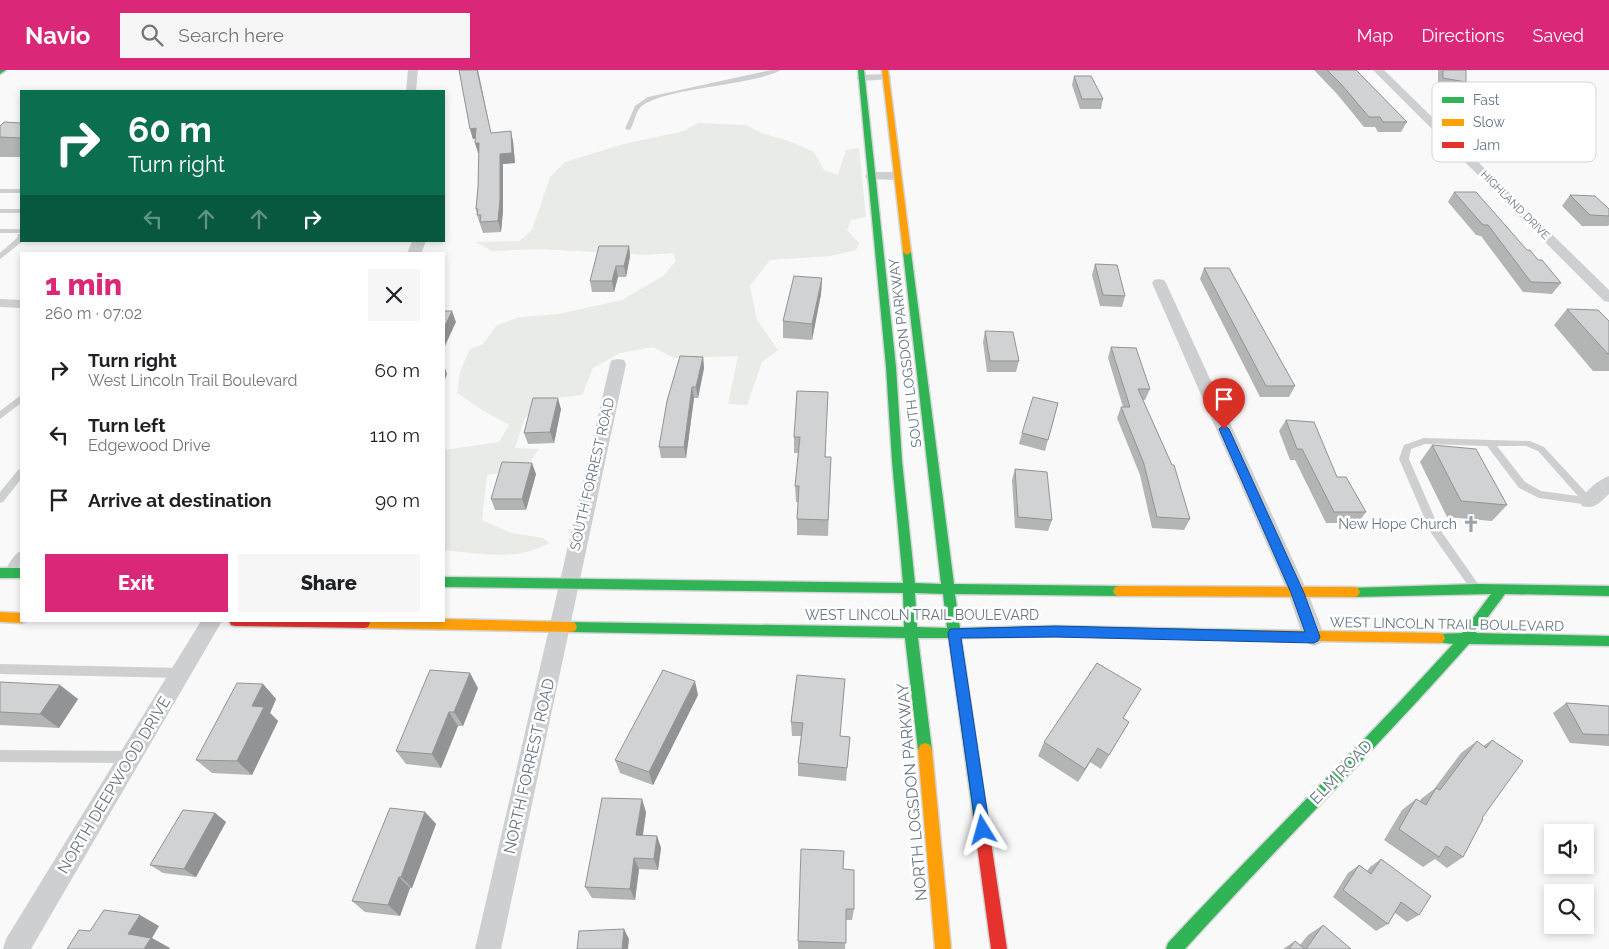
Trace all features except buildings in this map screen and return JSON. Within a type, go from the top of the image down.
[{"type":"main road","name":"SOUTH LOGSDON PARKWAY","points":[[861,74],[891,367],[911,632]]},
{"type":"main road","name":"SOUTH LOGSDON PARKWAY","points":[[886,74],[954,633]]},
{"type":"main road","points":[[4,573],[20,574]]},
{"type":"main road","name":"WEST LINCOLN TRAIL BOULEVARD","points":[[445,582],[1298,593],[1477,589],[1609,591]]},
{"type":"main road","name":"ELM ROAD","points":[[1174,949],[1242,874],[1418,692],[1465,639],[1502,589]]},
{"type":"main road","points":[[0,617],[20,618]]},
{"type":"main road","name":"WEST LINCOLN TRAIL BOULEVARD","points":[[300,622],[954,633],[1055,631],[1609,641]]},
{"type":"main road","name":"NORTH LOGSDON PARKWAY","points":[[911,632],[920,699],[943,949]]},
{"type":"main road","points":[[954,633],[999,949]]},
{"type":"street","points":[[411,90],[413,70]]},
{"type":"street","name":"HIGHLAND DRIVE","points":[[1378,70],[1432,123]]},
{"type":"street","points":[[861,74],[886,74]]},
{"type":"street","name":"HIGHLAND DRIVE","points":[[1471,162],[1609,298]]},
{"type":"street","points":[[872,176],[897,176]]},
{"type":"street","points":[[1159,283],[1298,593],[1314,637]]},
{"type":"street","points":[[0,303],[20,304]]},
{"type":"street","name":"SOUTH FORREST ROAD","points":[[568,584],[618,364]]},
{"type":"street","points":[[1589,502],[1609,483]]},
{"type":"street","name":"NORTH FORREST ROAD","points":[[488,949],[568,584]]},
{"type":"street","name":"NORTH DEEPWOOD DRIVE","points":[[16,949],[211,622]]},
{"type":"lane","points":[[628,130],[636,107],[650,98],[731,82],[778,70]]},
{"type":"lane","points":[[0,191],[20,191]]},
{"type":"lane","points":[[0,211],[20,211]]},
{"type":"lane","points":[[0,231],[20,231]]},
{"type":"lane","points":[[0,257],[20,237]]},
{"type":"lane","points":[[0,416],[20,399]]},
{"type":"lane","points":[[1477,589],[1435,530],[1404,458],[1407,447],[1424,441],[1526,443],[1541,449],[1589,502]]},
{"type":"lane","points":[[1488,442],[1522,485],[1539,494],[1589,502]]},
{"type":"lane","points":[[0,499],[20,473]]},
{"type":"lane","points":[[4,573],[20,555]]},
{"type":"lane","points":[[0,669],[181,673]]},
{"type":"lane","points":[[0,756],[131,757]]},
{"type":"shaded area","points":[[698,123],[746,125],[764,134],[789,141],[814,152],[824,170],[838,175],[846,150],[859,148],[866,217],[851,220],[847,230],[859,243],[856,250],[830,256],[770,260],[750,286],[757,320],[778,350],[762,362],[747,405],[728,404],[738,356],[674,358],[653,347],[620,353],[593,368],[582,395],[546,399],[525,418],[515,448],[539,449],[525,469],[487,475],[482,520],[512,533],[543,538],[549,543],[524,553],[498,555],[445,550],[445,450],[499,442],[509,425],[457,393],[460,372],[470,349],[483,344],[497,325],[520,317],[559,314],[622,300],[663,276],[676,261],[673,253],[646,255],[541,249],[492,251],[476,242],[519,241],[532,230],[550,177],[565,162],[624,144],[684,131]]},
{"type":"traffic: fast","points":[[861,70],[891,367],[897,461],[908,565],[911,632],[925,750]]},
{"type":"traffic: fast","points":[[907,252],[945,566],[980,815]]},
{"type":"traffic: fast","points":[[0,573],[20,573]]},
{"type":"traffic: fast","points":[[445,582],[1119,591]]},
{"type":"traffic: fast","points":[[1354,592],[1477,589],[1609,591]]},
{"type":"traffic: fast","points":[[1174,949],[1242,875],[1418,692],[1465,639],[1502,589]]},
{"type":"traffic: fast","points":[[571,627],[954,633],[1055,631],[1254,635]]},
{"type":"traffic: fast","points":[[1439,638],[1609,641]]},
{"type":"traffic: slow","points":[[885,70],[907,252]]},
{"type":"traffic: slow","points":[[1119,591],[1354,592]]},
{"type":"traffic: slow","points":[[0,617],[20,618]]},
{"type":"traffic: slow","points":[[364,623],[571,627]]},
{"type":"traffic: slow","points":[[1254,635],[1439,638]]},
{"type":"traffic: slow","points":[[925,750],[943,949]]},
{"type":"traffic: jam","points":[[300,622],[364,623]]},
{"type":"traffic: jam","points":[[980,815],[999,949]]},
{"type":"place","name":"New Hope Church","points":[[1471,524]]},
{"type":"route","points":[[983,830],[954,633],[1055,631],[1314,637],[1298,593],[1224,429]]}]
